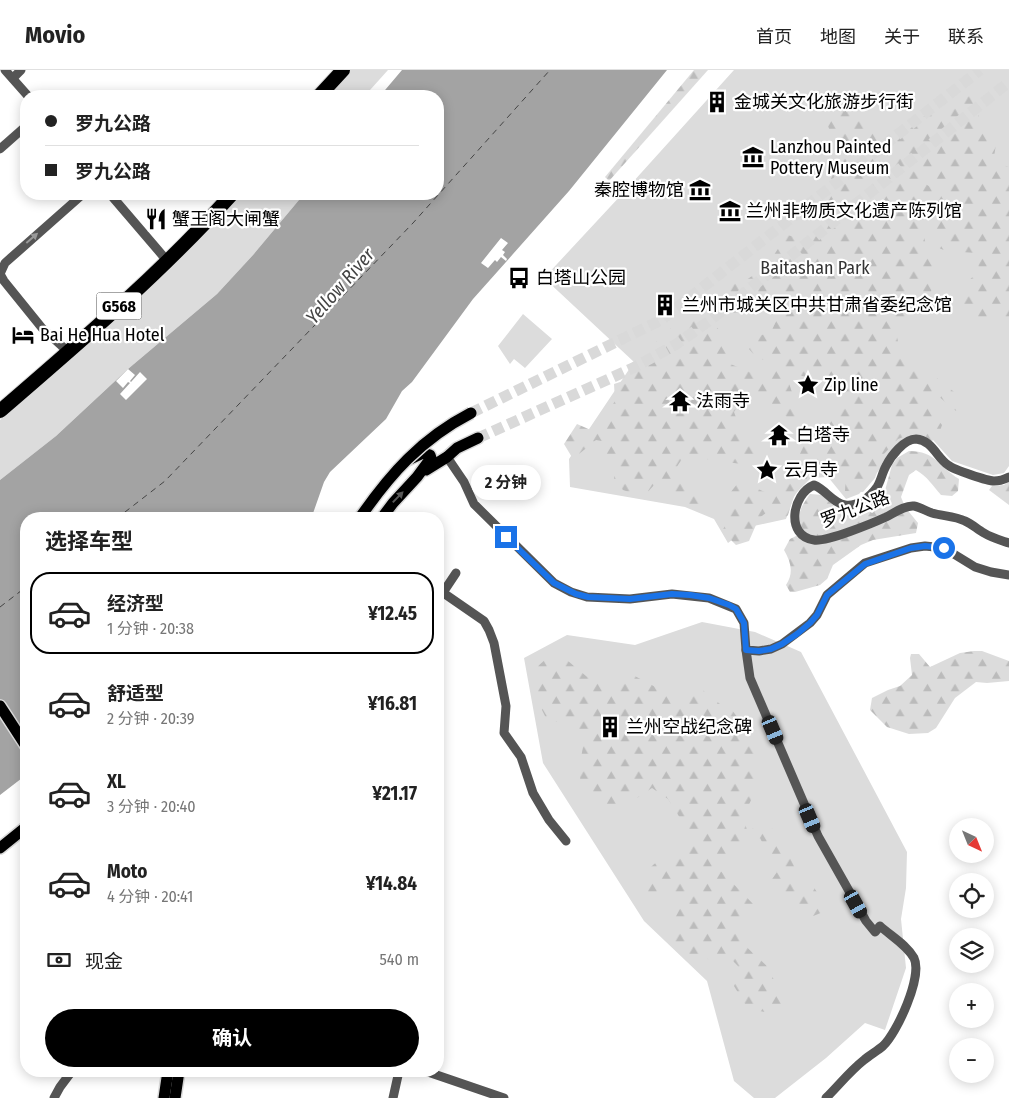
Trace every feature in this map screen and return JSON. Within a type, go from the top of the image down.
[{"type":"highway","points":[[317,90],[334,70]]},
{"type":"highway","points":[[325,90],[343,70]]},
{"type":"highway","name":"G568","points":[[0,404],[64,348],[163,256],[218,200]]},
{"type":"highway","name":"G568","points":[[0,411],[159,268],[226,200]]},
{"type":"main road","points":[[363,512],[400,465],[429,438],[471,413]]},
{"type":"main road","points":[[386,512],[418,477],[435,463],[448,457],[457,448],[478,438]]},
{"type":"main road","points":[[363,512],[388,474],[413,457],[426,453],[431,458],[418,477]]},
{"type":"main road","points":[[0,706],[20,737]]},
{"type":"main road","points":[[0,848],[20,832]]},
{"type":"main road","points":[[0,857],[20,841]]},
{"type":"main road","points":[[164,1098],[167,1077]]},
{"type":"main road","points":[[175,1098],[178,1077]]},
{"type":"street","points":[[6,70],[23,90]]},
{"type":"street","points":[[12,78],[21,70]]},
{"type":"street","points":[[0,149],[20,131]]},
{"type":"street","points":[[64,348],[42,328],[0,274],[5,263],[76,200]]},
{"type":"street","points":[[115,200],[163,256]]},
{"type":"street","name":"罗九公路","points":[[1009,477],[993,481],[962,472],[947,465],[928,444],[918,439],[910,440],[892,456],[885,467],[877,487],[865,500],[855,505],[838,504],[821,488],[814,485],[809,487],[798,504],[794,517],[797,528],[806,536],[813,540],[825,540],[870,524],[908,506],[915,506],[931,513],[964,520],[995,539],[1009,542]]},
{"type":"street","points":[[448,457],[464,482],[474,504],[554,583],[571,592],[588,597],[630,599],[672,594],[709,598],[736,609],[744,623],[750,678],[818,836],[866,921],[875,932],[880,926],[906,949],[915,962],[915,978],[910,994],[892,1033],[883,1046],[851,1071],[826,1098]]},
{"type":"street","points":[[746,650],[759,651],[771,649],[782,644],[810,623],[817,615],[827,595],[865,564],[911,548],[925,546],[944,548],[975,567],[1009,575]]},
{"type":"street","points":[[444,590],[456,574]]},
{"type":"street","points":[[444,598],[484,621],[489,630],[494,643],[506,706],[504,733],[521,757],[533,792],[549,820],[566,841]]},
{"type":"street","points":[[54,1098],[68,1077]]},
{"type":"street","points":[[393,1098],[398,1077]]},
{"type":"street","points":[[443,1077],[504,1098]]},
{"type":"green space","points":[[351,70],[388,70],[370,90],[333,90]]},
{"type":"green space","points":[[694,70],[708,70],[609,181],[605,177]]},
{"type":"green space","name":"Baitashan Park","points":[[734,70],[1009,70],[1009,466],[1004,473],[993,475],[952,461],[933,440],[915,437],[897,445],[871,481],[859,494],[846,499],[828,477],[811,478],[795,494],[786,519],[749,527],[728,543],[714,519],[685,507],[570,487],[569,459],[634,362],[544,278]]},
{"type":"green space","points":[[955,96],[970,96],[980,119],[996,144],[994,157],[1003,165],[1009,167],[1009,321],[973,318],[966,313],[961,296],[965,284],[979,271],[977,253],[946,251],[939,248],[929,214],[924,228],[925,242],[937,269],[929,300],[895,324],[899,348],[963,399],[956,411],[937,395],[929,409],[942,425],[939,434],[932,441],[915,433],[898,439],[883,455],[875,478],[863,492],[845,491],[846,473],[833,460],[817,464],[793,498],[788,515],[784,519],[766,513],[759,518],[749,541],[736,545],[722,531],[728,521],[730,493],[738,483],[754,487],[769,494],[785,489],[808,435],[840,406],[846,391],[839,376],[817,378],[795,374],[788,380],[800,417],[793,423],[771,403],[758,397],[751,397],[741,402],[734,412],[743,437],[749,445],[754,439],[762,446],[759,451],[741,464],[699,458],[682,459],[676,468],[698,493],[703,504],[695,508],[654,485],[646,494],[641,496],[623,490],[614,479],[616,465],[599,459],[607,442],[596,440],[573,459],[564,444],[577,424],[593,431],[600,425],[615,401],[614,384],[623,381],[643,363],[648,349],[679,321],[703,321],[713,324],[725,340],[728,351],[728,363],[757,375],[768,377],[771,373],[771,363],[755,356],[749,349],[760,336],[772,330],[778,316],[771,310],[714,314],[711,310],[722,300],[729,283],[742,283],[762,269],[770,261],[787,235],[799,238],[812,235],[821,216],[824,192],[834,173],[839,155],[825,118],[830,111],[844,106],[857,110],[865,117],[882,143],[896,152],[931,187],[936,184],[897,141],[925,115],[935,101],[944,103]]},
{"type":"green space","points":[[236,200],[299,200],[217,294],[128,369],[56,436],[0,480],[0,420],[164,272]]},
{"type":"green space","points":[[523,314],[552,339],[525,368],[514,359],[510,364],[498,346]]},
{"type":"green space","points":[[909,451],[925,454],[937,460],[959,479],[958,491],[952,496],[941,495],[927,478],[916,470],[909,475],[901,497],[905,507],[918,523],[916,533],[873,540],[861,545],[833,565],[827,579],[820,585],[790,592],[786,585],[791,568],[784,550],[790,539],[800,534],[800,513],[810,494],[824,495],[843,516],[858,514],[884,494],[892,465],[897,458]]},
{"type":"green space","points":[[1009,481],[1009,505],[989,490],[992,486],[1004,485]]},
{"type":"green space","points":[[702,622],[755,632],[801,652],[907,852],[906,888],[901,919],[906,968],[885,1030],[865,1023],[826,1058],[775,1098],[754,1098],[734,1081],[707,981],[644,921],[543,763],[524,658],[567,635],[635,645]]},
{"type":"green space","points":[[982,651],[1009,661],[1009,681],[976,682],[955,698],[936,728],[928,733],[909,734],[887,727],[870,710],[872,698],[900,686],[912,675],[911,654],[919,654],[930,667],[960,653]]},
{"type":"green space","points":[[562,656],[586,676],[607,687],[631,674],[661,690],[679,709],[700,688],[720,704],[732,710],[749,733],[756,757],[753,796],[743,817],[747,830],[769,825],[781,839],[795,868],[791,874],[796,883],[813,886],[824,903],[823,912],[806,919],[798,917],[770,882],[777,872],[760,838],[731,854],[717,867],[756,907],[738,922],[740,941],[768,967],[784,1002],[772,1013],[752,1010],[745,1004],[734,986],[738,966],[731,959],[711,960],[686,953],[669,940],[674,920],[681,906],[677,893],[649,898],[642,885],[651,867],[662,859],[685,849],[694,840],[668,799],[652,788],[630,802],[616,806],[601,804],[592,800],[586,793],[580,780],[585,735],[565,719],[549,724],[537,700],[534,683],[538,666],[546,659]]},
{"type":"water","name":"Yellow River","points":[[402,70],[667,70],[569,191],[473,299],[412,382],[402,391],[386,419],[330,472],[324,482],[313,512],[20,512],[20,780],[0,795],[0,480],[56,436],[128,369],[217,294],[299,200],[444,200],[444,90],[385,90]]},
{"type":"pier","points":[[501,238],[508,243],[502,250],[505,252],[503,255],[507,259],[506,261],[501,257],[497,262],[495,260],[488,268],[481,263]]},
{"type":"pier","points":[[128,369],[135,375],[131,382],[140,372],[147,379],[126,400],[120,394],[130,383],[128,382],[123,388],[116,381]]},
{"type":"ferry route","points":[[444,188],[550,70]]},
{"type":"ferry route","points":[[125,512],[165,481],[434,200]]},
{"type":"ferry route","points":[[0,607],[20,592]]},
{"type":"tunnel","points":[[471,413],[661,320],[980,70]]},
{"type":"tunnel","points":[[478,438],[633,368],[675,345],[709,321],[1009,82]]},
{"type":"place","name":"金城关文化旅游步行街","points":[[717,102]]},
{"type":"place","name":"Lanzhou Painted Pottery Museum","points":[[753,157]]},
{"type":"place","name":"秦腔博物馆","points":[[700,190]]},
{"type":"place","name":"兰州非物质文化遗产陈列馆","points":[[730,211]]},
{"type":"place","name":"蟹王阁大闸蟹","points":[[156,219]]},
{"type":"place","name":"白塔山公园","points":[[519,278]]},
{"type":"place","name":"兰州市城关区中共甘肃省委纪念馆","points":[[665,305]]},
{"type":"place","name":"Bai He Hua Hotel","points":[[23,335]]},
{"type":"place","name":"Zip line","points":[[808,385]]},
{"type":"place","name":"法雨寺","points":[[680,401]]},
{"type":"place","name":"白塔寺","points":[[779,435]]},
{"type":"place","name":"云月寺","points":[[767,470]]},
{"type":"place","name":"兰州空战纪念碑","points":[[610,727]]},
{"type":"route","points":[[506,537],[534,566],[554,583],[576,594],[588,597],[630,599],[672,594],[690,595],[709,598],[729,605],[736,609],[744,623],[746,650],[759,651],[771,649],[797,634],[817,615],[827,595],[865,564],[911,548],[925,546],[944,548]]}]
